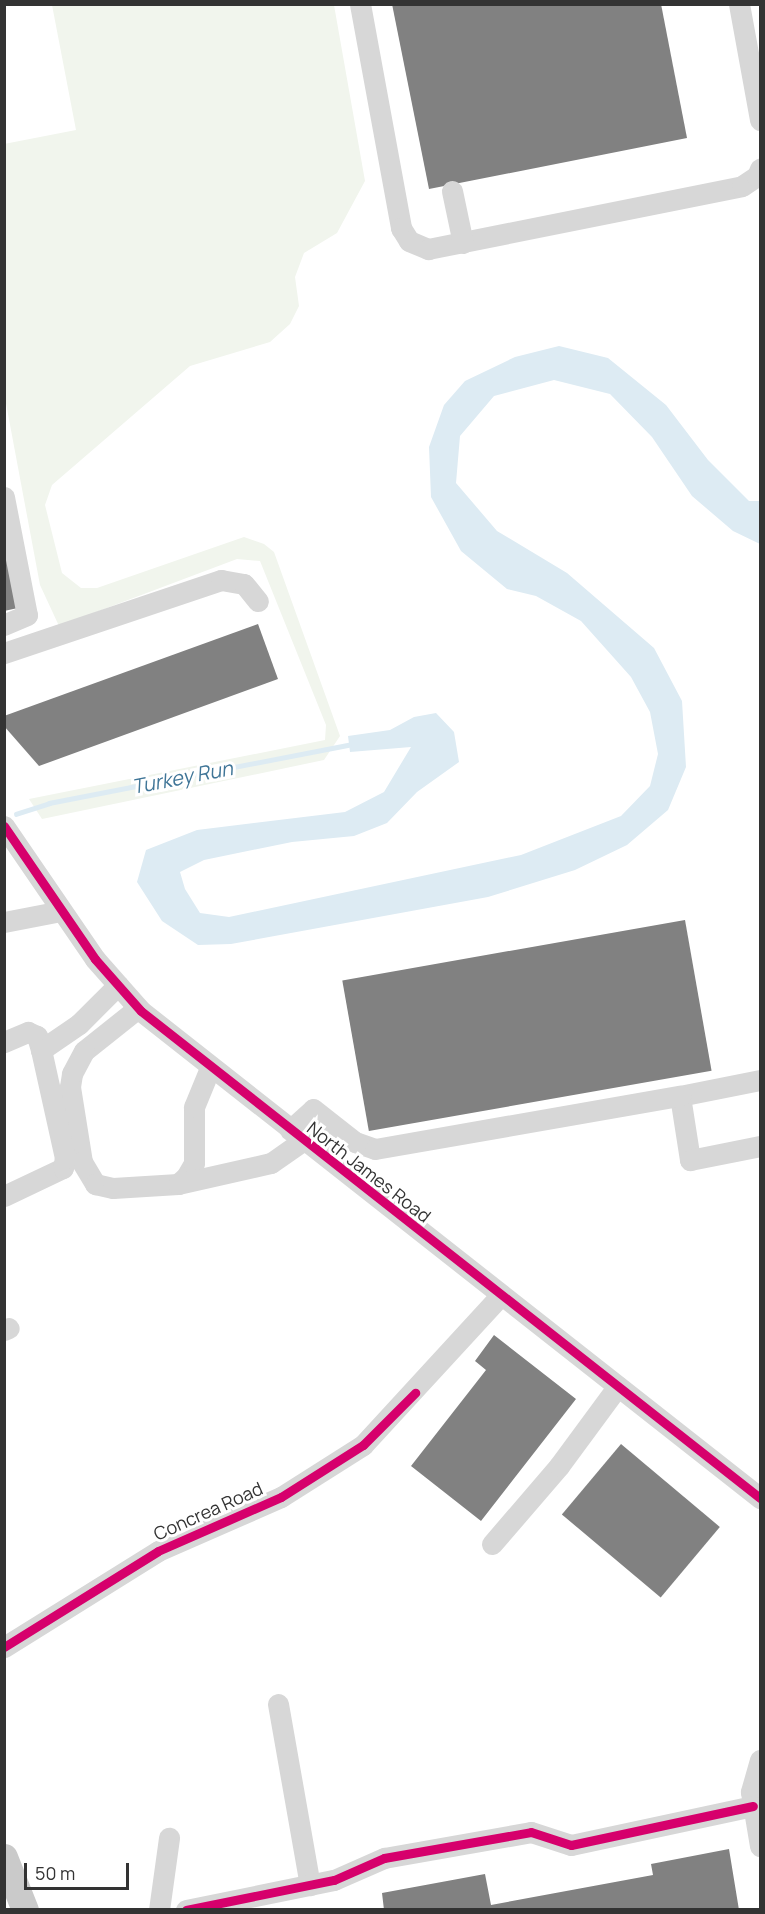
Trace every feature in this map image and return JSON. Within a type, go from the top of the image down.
[{"type":"main road","points":[[5,1861],[25,1910]]},
{"type":"street","points":[[360,4],[401,228],[409,241],[428,249],[463,243],[742,186],[760,174]]},
{"type":"street","points":[[739,4],[760,120]]},
{"type":"street","points":[[452,191],[463,243]]},
{"type":"street","points":[[4,497],[27,615],[4,625]]},
{"type":"street","points":[[4,653],[221,580],[244,584],[258,601]]},
{"type":"street","name":"North James Road","points":[[4,826],[61,911],[138,1008],[296,1136],[760,1498]]},
{"type":"street","points":[[4,922],[61,911]]},
{"type":"street","points":[[41,1050],[79,1024],[118,985]]},
{"type":"street","points":[[138,1008],[76,1061],[70,1087],[82,1162],[95,1184],[104,1188],[178,1184],[271,1163],[296,1136],[313,1109],[355,1142],[375,1149],[760,1080]]},
{"type":"street","points":[[4,1042],[28,1032],[37,1036],[65,1158],[63,1168],[4,1196]]},
{"type":"street","points":[[178,1184],[194,1163],[195,1107],[210,1068]]},
{"type":"street","points":[[680,1096],[690,1160],[760,1146]]},
{"type":"street","name":"Concrea Road","points":[[4,1647],[158,1551],[280,1497],[363,1445],[415,1393],[501,1295]]},
{"type":"street","points":[[492,1545],[559,1466],[618,1386]]},
{"type":"street","points":[[278,1704],[310,1885]]},
{"type":"street","points":[[760,1760],[753,1777],[753,1806],[760,1846]]},
{"type":"street","points":[[186,1910],[334,1880],[384,1858],[531,1832],[571,1845],[753,1806]]},
{"type":"street","points":[[159,1910],[169,1838]]},
{"type":"shaded area","points":[[52,5],[334,5],[365,181],[337,233],[304,253],[295,277],[299,306],[290,324],[270,342],[190,366],[52,485],[45,505],[62,573],[81,588],[97,588],[244,537],[264,544],[274,552],[340,736],[324,760],[42,819],[29,799],[325,740],[326,725],[260,561],[237,559],[59,626],[40,585],[5,398],[4,144],[76,130]]},
{"type":"shaded area","points":[[559,346],[608,358],[666,405],[708,460],[749,501],[760,501],[760,544],[733,531],[692,496],[652,437],[610,394],[554,380],[494,396],[460,436],[456,483],[497,531],[567,573],[654,648],[682,701],[686,767],[668,810],[627,845],[575,870],[488,897],[231,944],[198,945],[162,921],[137,882],[146,850],[197,830],[345,812],[384,792],[411,747],[350,752],[348,736],[390,730],[414,717],[436,713],[454,732],[459,762],[417,792],[387,823],[354,836],[292,842],[204,860],[180,872],[185,889],[200,913],[229,917],[521,855],[621,816],[650,786],[658,754],[650,712],[631,677],[581,621],[536,596],[507,589],[461,551],[431,497],[429,447],[444,405],[465,381],[515,357]]},
{"type":"building","points":[[392,4],[661,4],[687,138],[429,189]]},
{"type":"building","points":[[4,547],[18,608],[4,611]]},
{"type":"building","points":[[258,624],[278,679],[39,766],[4,726],[4,716]]},
{"type":"building","points":[[685,920],[712,1071],[369,1131],[342,980]]},
{"type":"building","points":[[494,1335],[576,1399],[481,1521],[411,1466],[486,1370],[475,1361]]},
{"type":"building","points":[[621,1444],[720,1527],[661,1597],[562,1514]]},
{"type":"building","points":[[729,1849],[739,1910],[384,1910],[382,1893],[485,1874],[491,1905],[653,1875],[651,1864]]},
{"type":"waterway","name":"Turkey Run","points":[[16,814],[49,803],[348,745]]},
{"type":"cycle path","points":[[4,826],[95,959],[141,1011],[760,1498]]},
{"type":"cycle path","points":[[4,1647],[158,1551],[281,1497],[363,1445],[415,1393]]},
{"type":"cycle path","points":[[186,1910],[334,1880],[384,1858],[531,1832],[571,1845],[753,1806]]}]
